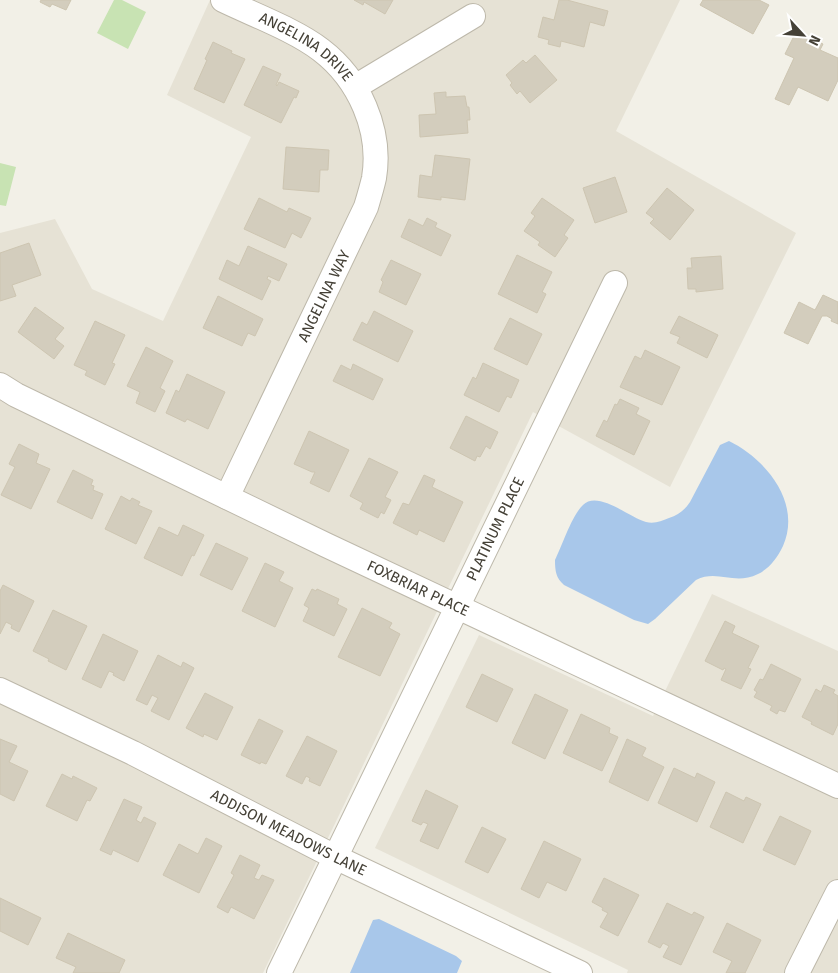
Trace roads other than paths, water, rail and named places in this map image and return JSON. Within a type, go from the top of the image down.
[{"type":"street","name":"ANGELINA DRIVE","points":[[223,0],[314,45],[342,69],[355,87]]},
{"type":"street","points":[[355,87],[473,16]]},
{"type":"street","name":"ANGELINA WAY","points":[[227,497],[368,199],[374,177],[374,136],[363,101],[355,87]]},
{"type":"street","name":"PLATINUM PLACE","points":[[279,973],[615,283]]},
{"type":"street","name":"FOXBRIAR PLACE","points":[[0,385],[16,395],[227,497],[838,786]]},
{"type":"street","name":"ADDISON MEADOWS LANE","points":[[0,690],[133,753],[335,857],[580,973]]},
{"type":"street","points":[[797,973],[838,892]]},
{"type":"water","points":[[729,441],[756,459],[777,484],[784,499],[788,514],[788,530],[781,550],[766,569],[749,577],[712,576],[696,580],[648,624],[634,620],[564,585],[559,580],[556,574],[555,560],[571,523],[583,505],[589,501],[605,503],[649,523],[672,517],[688,505],[720,445]]},
{"type":"water","points":[[379,919],[456,956],[462,961],[457,973],[350,973],[373,920]]}]
